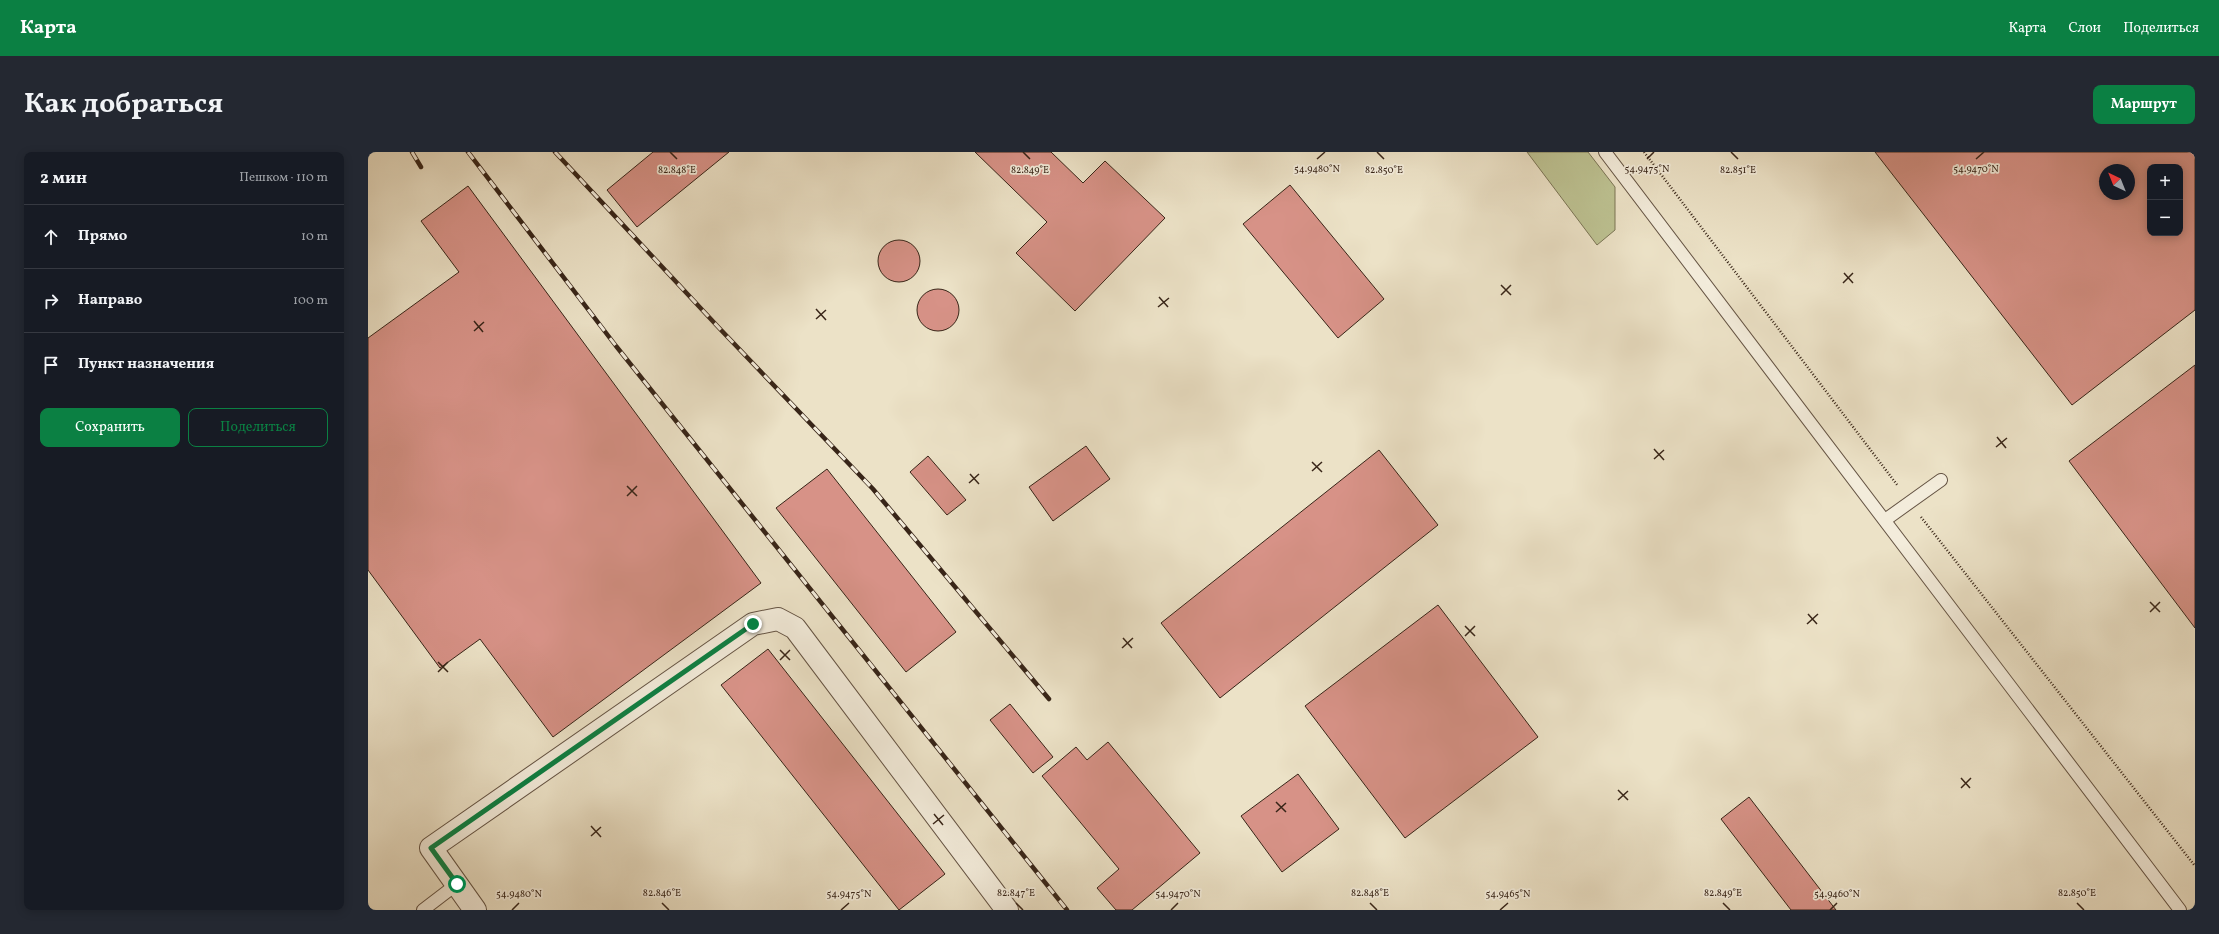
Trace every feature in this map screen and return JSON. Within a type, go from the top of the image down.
[{"type":"street","points":[[475,910],[431,848],[753,624],[778,618],[795,628],[1007,910]]},
{"type":"lane","points":[[1605,152],[2180,910]]},
{"type":"lane","points":[[1885,520],[1941,480]]},
{"type":"lane","points":[[423,910],[457,884]]},
{"type":"green space","points":[[1527,152],[1588,152],[1615,187],[1615,230],[1597,245]]},
{"type":"building","points":[[653,152],[729,152],[637,227],[607,190]]},
{"type":"building","points":[[975,152],[1051,152],[1083,183],[1105,161],[1165,218],[1075,311],[1016,253],[1047,222]]},
{"type":"building","points":[[1875,152],[2195,152],[2195,310],[2072,405]]},
{"type":"building","points":[[1290,185],[1384,299],[1338,338],[1243,224]]},
{"type":"building","points":[[468,186],[761,583],[553,737],[480,639],[440,668],[368,570],[368,338],[459,272],[421,221]]},
{"type":"building","points":[[895,240],[903,240],[911,243],[917,249],[920,261],[917,273],[911,279],[903,282],[895,282],[887,279],[881,273],[878,265],[878,257],[881,249],[887,243]]},
{"type":"building","points":[[934,289],[942,289],[950,292],[956,298],[959,310],[956,322],[950,328],[942,331],[934,331],[926,328],[920,322],[917,314],[917,306],[920,298],[926,292]]},
{"type":"building","points":[[2195,365],[2195,628],[2069,461]]},
{"type":"building","points":[[1086,446],[1110,479],[1053,521],[1029,487]]},
{"type":"building","points":[[1379,450],[1438,525],[1220,698],[1161,623]]},
{"type":"building","points":[[928,456],[966,500],[947,515],[910,472]]},
{"type":"building","points":[[827,469],[956,632],[906,672],[776,508]]},
{"type":"building","points":[[1438,605],[1538,737],[1405,838],[1305,706]]},
{"type":"building","points":[[768,649],[945,874],[899,910],[721,685]]},
{"type":"building","points":[[1010,704],[1053,757],[1033,773],[990,720]]},
{"type":"building","points":[[1108,742],[1200,853],[1132,910],[1116,910],[1097,888],[1119,869],[1042,776],[1076,747],[1087,760]]},
{"type":"building","points":[[1298,774],[1339,829],[1282,872],[1241,816]]},
{"type":"building","points":[[1749,797],[1836,910],[1791,910],[1721,819]]},
{"type":"railway","points":[[412,152],[421,167]]},
{"type":"railway","points":[[468,152],[616,346],[1067,910]]},
{"type":"railway","points":[[555,152],[721,330],[873,489],[1049,699]]},
{"type":"route","points":[[457,884],[431,848],[753,624]]}]
